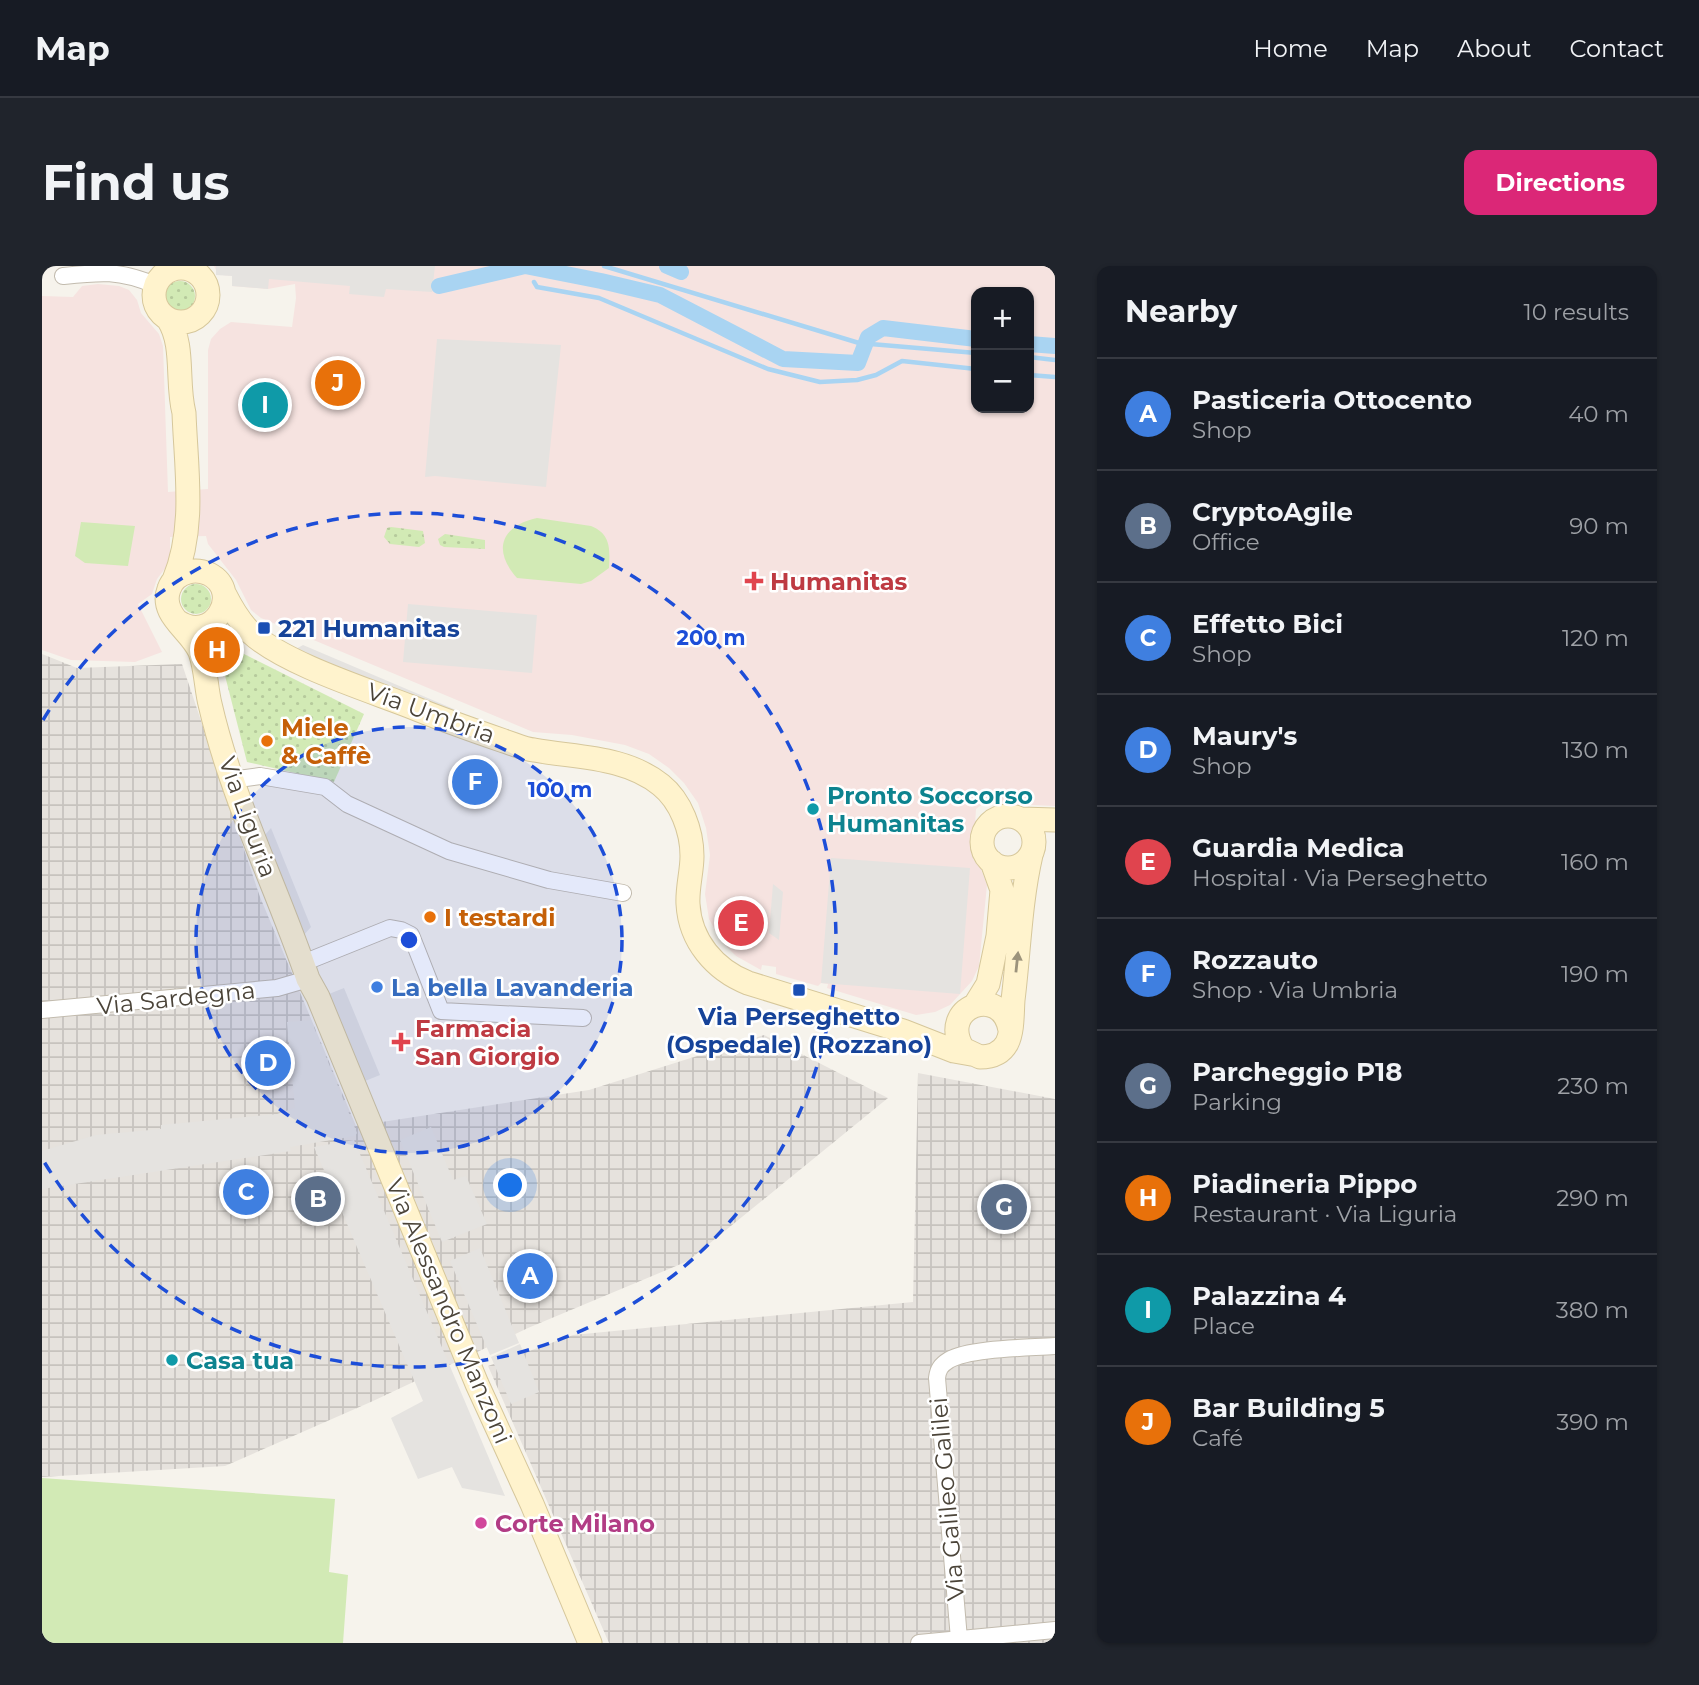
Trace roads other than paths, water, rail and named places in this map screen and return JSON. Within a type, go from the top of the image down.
[{"type":"street","points":[[63,276],[111,272],[136,277],[162,275],[181,267],[196,270],[206,284],[208,293],[207,303],[188,343],[188,396],[184,413]]},
{"type":"street","points":[[162,275],[155,305],[176,331],[180,396],[184,413],[189,530],[181,563],[168,590],[167,604],[177,621],[195,628],[211,623],[222,611],[218,585],[196,548],[189,530]]},
{"type":"street","points":[[168,319],[184,322],[199,316]]},
{"type":"street","points":[[174,580],[193,571],[206,573],[218,585]]},
{"type":"street","name":"Via Umbria","points":[[218,585],[251,634],[280,653],[465,728],[532,750],[628,766],[644,773],[663,786],[685,818],[691,838],[692,857],[688,888],[690,920],[705,953],[716,964],[730,976],[748,983],[903,1031]]},
{"type":"street","name":"Via Liguria","points":[[177,621],[200,652],[211,707],[232,780],[305,971]]},
{"type":"street","points":[[211,623],[251,634]]},
{"type":"street","name":"Via Liguria","points":[[200,652],[211,623]]},
{"type":"street","points":[[232,780],[260,776],[325,787],[347,804],[449,851],[549,880],[623,893]]},
{"type":"street","points":[[971,1054],[958,1041],[956,1032],[968,1010],[988,984],[998,936],[1002,890],[982,843],[989,825],[1006,816],[1055,820]]},
{"type":"street","points":[[903,1031],[954,1051],[989,1057],[1005,1046],[1010,1030],[1026,878],[1032,851],[1031,830],[1021,819]]},
{"type":"street","points":[[992,862],[1005,868],[1023,864],[1032,851],[1055,833]]},
{"type":"street","name":"Via Sardegna","points":[[42,1010],[276,988],[390,929],[411,935],[441,1011],[583,1018]]},
{"type":"street","name":"Via Alessandro Manzoni","points":[[305,971],[477,1384],[532,1504],[590,1643]]},
{"type":"street","points":[[903,1031],[931,1028],[985,1004],[999,1009],[1008,1020],[1010,1030]]},
{"type":"street","name":"Via Galileo Galilei","points":[[958,1639],[937,1378],[939,1369],[946,1362],[966,1354],[1055,1346]]},
{"type":"street","points":[[919,1643],[1055,1630]]},
{"type":"waterway","points":[[439,286],[525,266],[601,281],[660,295],[783,359],[858,363],[868,337],[883,328],[971,338]]},
{"type":"waterway","points":[[604,266],[859,343],[971,353]]},
{"type":"waterway","points":[[667,266],[681,272]]},
{"type":"waterway","points":[[534,282],[537,287],[599,298],[768,369],[820,382],[857,380],[876,375],[902,361],[971,368]]},
{"type":"waterway","points":[[1034,344],[1055,346]]},
{"type":"waterway","points":[[1034,358],[1055,360]]},
{"type":"waterway","points":[[1034,375],[1055,377]]},
{"type":"place","name":"Bar Building 5","points":[[338,383]]},
{"type":"place","name":"Palazzina 4","points":[[265,405]]},
{"type":"place","name":"Humanitas","points":[[754,581]]},
{"type":"place","name":"221 Humanitas","points":[[264,628]]},
{"type":"place","name":"Piadineria Pippo","points":[[217,650]]},
{"type":"place","name":"Miele & Caffè","points":[[267,741]]},
{"type":"place","name":"Rozzauto","points":[[475,782]]},
{"type":"place","name":"Pronto Soccorso Humanitas","points":[[813,809]]},
{"type":"place","name":"I testardi","points":[[430,917]]},
{"type":"place","name":"Guardia Medica","points":[[741,923]]},
{"type":"place","name":"La bella Lavanderia","points":[[377,987]]},
{"type":"place","name":"Via Perseghetto (Ospedale) (Rozzano)","points":[[799,990]]},
{"type":"place","name":"Farmacia San Giorgio","points":[[401,1042]]},
{"type":"place","name":"Maury's","points":[[268,1063]]},
{"type":"place","name":"Effetto Bici","points":[[246,1192]]},
{"type":"place","name":"CryptoAgile","points":[[318,1199]]},
{"type":"place","name":"Parcheggio P18","points":[[1004,1207]]},
{"type":"place","name":"Pasticeria Ottocento","points":[[530,1276]]},
{"type":"place","name":"Casa tua","points":[[172,1360]]},
{"type":"place","name":"Corte Milano","points":[[481,1523]]}]
